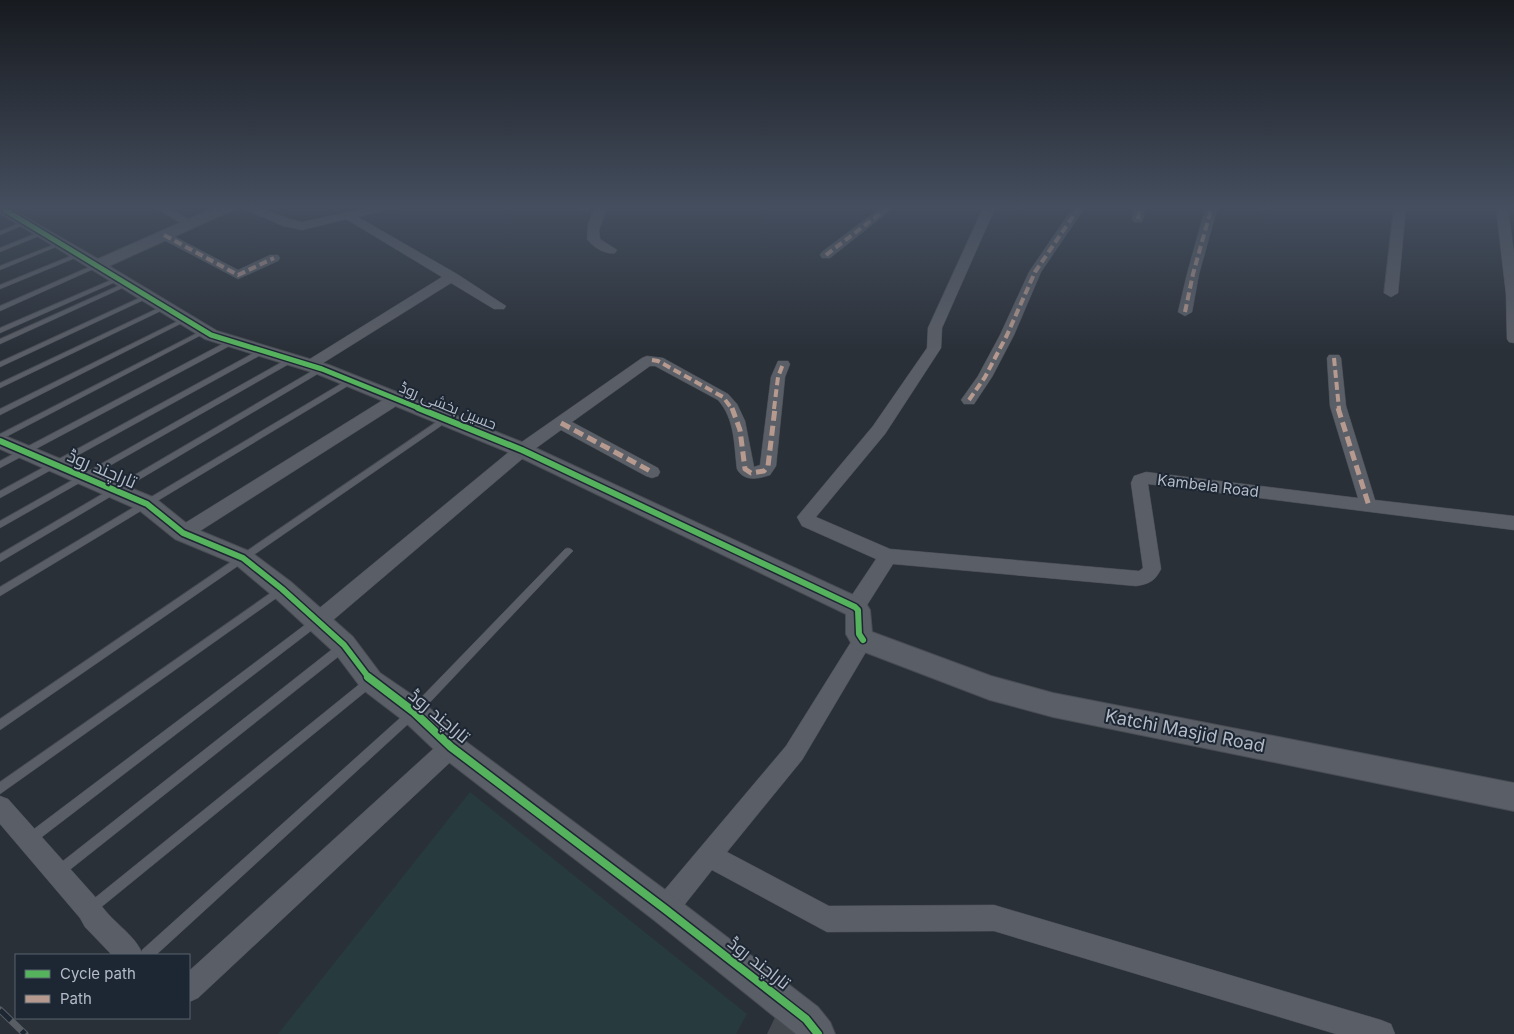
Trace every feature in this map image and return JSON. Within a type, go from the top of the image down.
[{"type":"street","name":"حسین بخشی روڈ","points":[[78,254],[219,338],[308,365],[352,381],[522,450],[855,607]]},
{"type":"street","points":[[96,266],[122,254]]},
{"type":"street","points":[[200,254],[238,275],[274,258]]},
{"type":"street","points":[[413,254],[499,306]]},
{"type":"street","points":[[665,909],[794,753],[863,640],[859,634],[858,610],[855,607],[888,556],[808,521],[806,517],[879,430],[934,348],[935,328],[968,254]]},
{"type":"street","points":[[969,400],[985,377],[1007,335],[1035,272],[1047,254]]},
{"type":"street","points":[[1185,312],[1199,254]]},
{"type":"street","points":[[1391,293],[1395,254]]},
{"type":"street","points":[[1508,254],[1513,294],[1514,340]]},
{"type":"street","points":[[308,365],[452,277]]},
{"type":"street","points":[[1334,358],[1338,406],[1346,437],[1369,506]]},
{"type":"street","points":[[318,621],[522,450],[647,361],[658,361],[731,404],[735,414],[745,469],[751,473],[764,471],[768,466],[778,377],[783,364]]},
{"type":"street","points":[[183,533],[396,398]]},
{"type":"street","points":[[561,423],[652,472]]},
{"type":"street","name":"تاراچند روڈ","points":[[0,439],[24,452],[147,504],[183,533],[243,558],[318,621],[344,646],[371,681],[414,712],[451,747],[665,909],[806,1019],[818,1034]]},
{"type":"street","name":"Kambela Road","points":[[888,556],[1136,579],[1145,578],[1152,569],[1139,483],[1140,480],[1146,478],[1514,523]]},
{"type":"street","name":"Katchi Masjid Road","points":[[863,640],[990,688],[1044,703],[1514,798]]},
{"type":"street","points":[[190,988],[451,747]]},
{"type":"street","points":[[0,806],[90,910],[94,918],[129,954]]},
{"type":"street","points":[[710,856],[827,919],[994,918],[1381,1034]]},
{"type":"lane","points":[[0,268],[34,254]]},
{"type":"lane","points":[[0,288],[77,254]]},
{"type":"lane","points":[[0,309],[96,266]]},
{"type":"lane","points":[[0,331],[122,281]]},
{"type":"lane","points":[[0,342],[122,281]]},
{"type":"lane","points":[[0,365],[148,296]]},
{"type":"lane","points":[[0,386],[165,307]]},
{"type":"lane","points":[[0,412],[186,319]]},
{"type":"lane","points":[[0,439],[205,331]]},
{"type":"lane","points":[[0,465],[233,342]]},
{"type":"lane","points":[[0,495],[264,351]]},
{"type":"lane","points":[[0,525],[84,477],[308,365]]},
{"type":"lane","points":[[0,558],[116,490],[308,365]]},
{"type":"lane","points":[[0,592],[352,381]]},
{"type":"lane","points":[[0,725],[445,419]]},
{"type":"lane","points":[[148,954],[414,712],[568,551]]},
{"type":"lane","points":[[0,789],[282,589]]},
{"type":"lane","points":[[30,839],[318,621]]},
{"type":"lane","points":[[58,873],[344,646]]},
{"type":"lane","points":[[90,910],[371,681]]},
{"type":"green space","points":[[470,792],[747,1014],[736,1034],[278,1034]]},
{"type":"building","points":[[777,1013],[799,1034],[767,1034]]},
{"type":"railway","points":[[0,1010],[25,1034]]},
{"type":"marked path","points":[[200,254],[238,275],[274,258]]},
{"type":"marked path","points":[[969,400],[985,377],[1007,335],[1035,272],[1047,254]]},
{"type":"marked path","points":[[1185,312],[1199,254]]},
{"type":"marked path","points":[[1334,358],[1338,406],[1346,437],[1369,506]]},
{"type":"marked path","points":[[652,360],[658,361],[723,397],[738,421],[745,469],[751,473],[764,471],[768,466],[778,377],[783,364]]},
{"type":"marked path","points":[[561,423],[652,472]]},
{"type":"cycle path","points":[[78,254],[211,335],[322,369],[522,450],[855,607],[858,610],[859,634],[863,640]]},
{"type":"cycle path","points":[[0,441],[147,504],[183,533],[243,558],[282,589],[344,645],[371,681],[414,712],[451,747],[665,909],[806,1019],[818,1034]]}]
